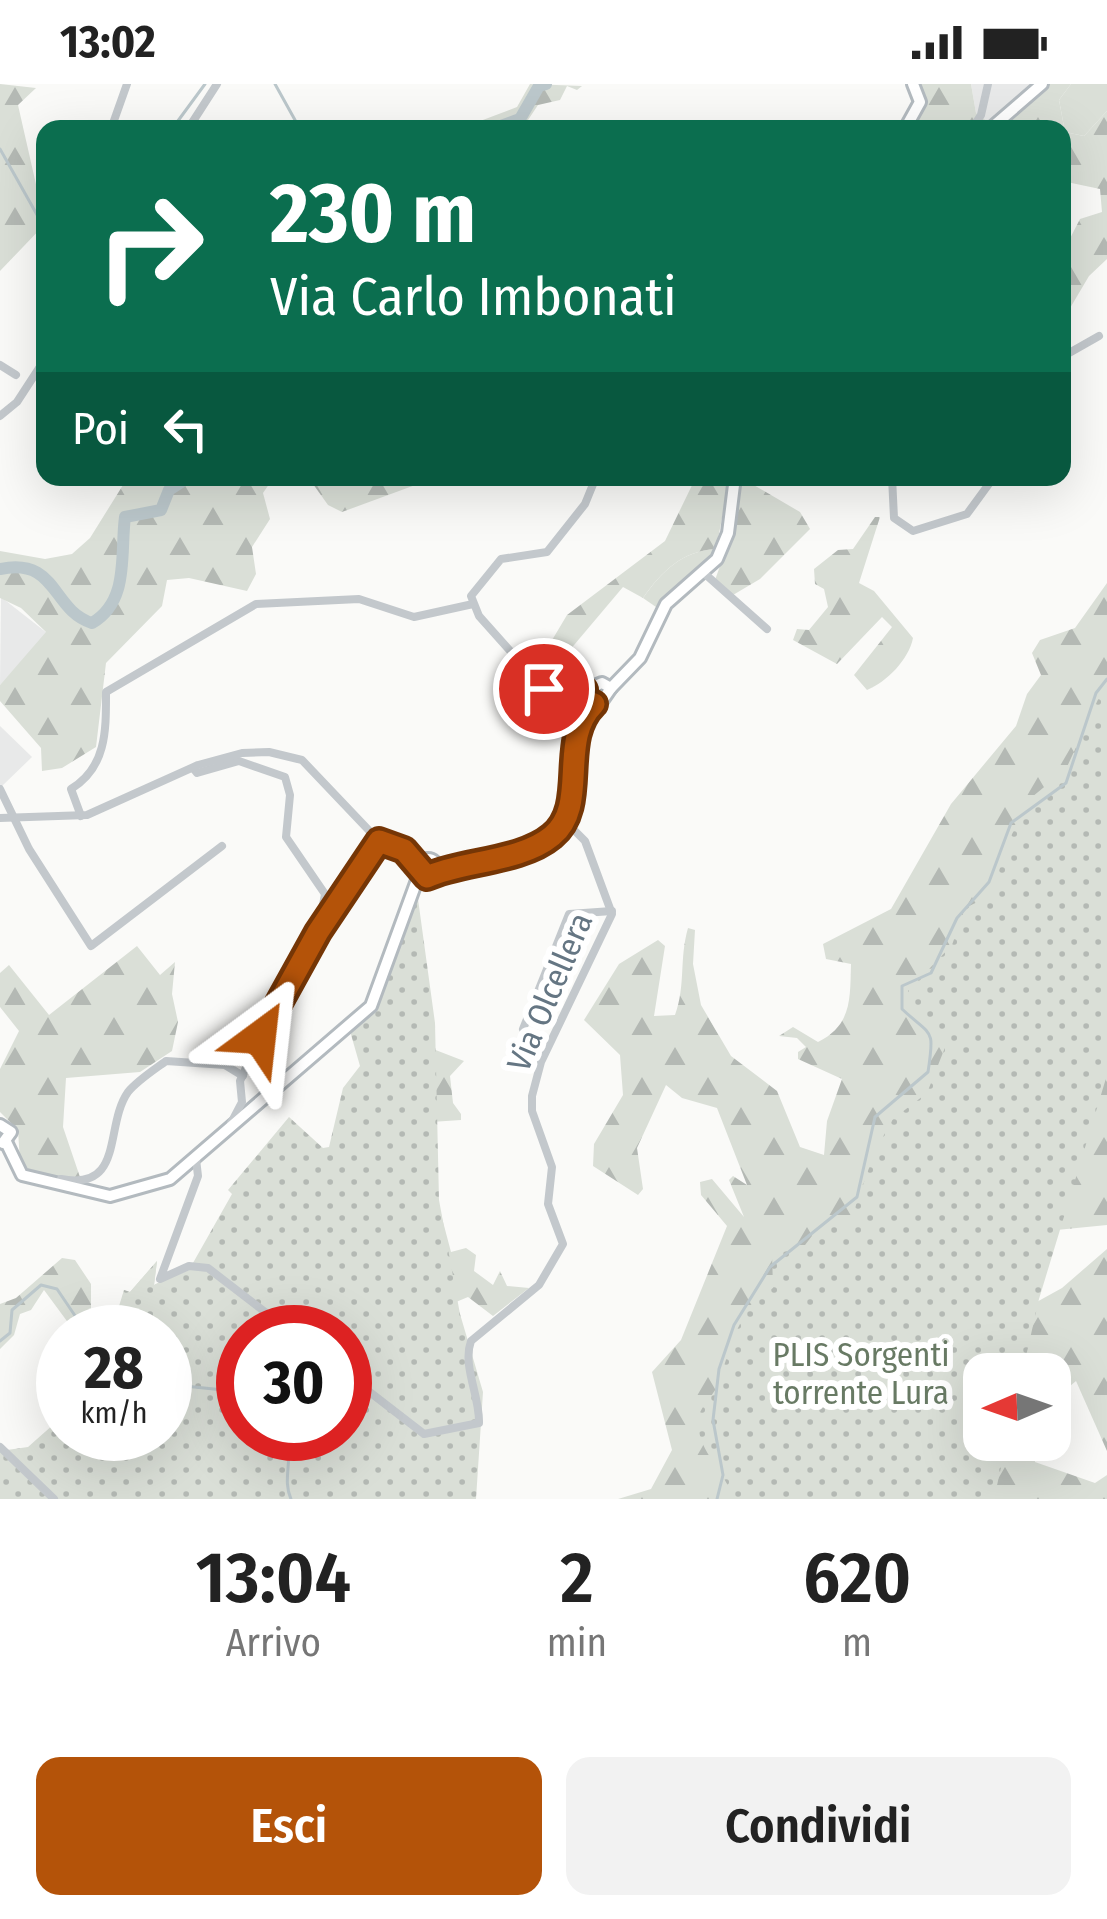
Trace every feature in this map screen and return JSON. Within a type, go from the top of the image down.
[{"type":"street","points":[[114,120],[127,84]]},
{"type":"street","points":[[194,120],[217,84]]},
{"type":"street","points":[[909,120],[920,102],[913,84]]},
{"type":"street","points":[[977,120],[988,84]]},
{"type":"street","points":[[1000,120],[1042,84]]},
{"type":"street","points":[[1071,352],[1100,335]]},
{"type":"street","points":[[0,364],[16,375]]},
{"type":"street","points":[[0,416],[17,402],[36,372]]},
{"type":"street","points":[[81,816],[71,789],[90,777],[98,762],[107,721],[106,692],[206,639],[242,610],[268,602],[359,599],[414,617],[472,600],[501,559],[547,552],[585,504],[592,486]]},
{"type":"street","points":[[472,600],[544,689],[583,700],[624,675],[640,658],[666,604],[705,574],[728,533],[734,486]]},
{"type":"street","points":[[892,486],[894,518],[914,531],[967,514],[987,486]]},
{"type":"street","points":[[705,574],[767,629]]},
{"type":"street","points":[[0,818],[81,816],[128,801],[193,768],[256,751],[298,758],[379,841],[404,850],[427,868],[459,863],[537,846],[564,820],[583,700],[608,686]]},
{"type":"street","points":[[193,768],[197,772],[246,762],[285,777],[290,795],[286,837],[325,894],[318,932]]},
{"type":"street","points":[[0,789],[91,946],[223,847]]},
{"type":"street","name":"Via Olcellera","points":[[372,1394],[424,1434],[479,1423],[479,1395],[468,1360],[471,1341],[538,1285],[562,1244],[548,1204],[552,1167],[532,1111],[532,1096],[541,1063],[612,911],[585,841],[564,820]]},
{"type":"street","points":[[224,1134],[241,1109],[243,1076],[318,932],[379,841]]},
{"type":"street","points":[[0,1126],[11,1132],[3,1142],[22,1175],[35,1180],[110,1196],[170,1179],[371,1006],[427,868]]},
{"type":"street","points":[[523,1029],[569,914],[612,911]]},
{"type":"street","points":[[35,1180],[82,1183],[94,1178],[118,1131],[125,1097],[166,1060],[225,1066],[243,1076]]},
{"type":"street","points":[[196,1159],[198,1176],[160,1279],[189,1266],[208,1268],[256,1305]]},
{"type":"street","points":[[0,1448],[54,1499]]},
{"type":"shaded area","points":[[971,84],[1037,84],[996,120],[976,113]]},
{"type":"shaded area","points":[[1,597],[47,633],[0,685]]},
{"type":"shaded area","points":[[0,726],[32,757],[2,786],[0,784]]},
{"type":"green space","points":[[0,84],[36,88],[18,105],[36,184],[36,233],[0,271]]},
{"type":"green space","points":[[530,84],[582,86],[577,90],[567,86],[560,100],[538,105],[528,120],[483,120],[517,107]]},
{"type":"green space","points":[[917,84],[971,84],[976,113],[986,120],[913,120],[925,101]]},
{"type":"green space","points":[[1037,84],[1071,84],[1059,100],[1063,120],[996,120]]},
{"type":"green space","points":[[1071,84],[1107,84],[1107,111],[1084,136],[1071,133],[1071,120],[1063,120],[1059,100]]},
{"type":"green space","points":[[1107,111],[1107,259],[1089,276],[1071,306],[1071,236],[1080,219],[1102,212],[1100,189],[1071,183],[1071,133],[1084,136]]},
{"type":"green space","points":[[122,486],[268,486],[263,493],[270,519],[252,547],[256,574],[247,591],[189,578],[167,580],[162,606],[106,663],[96,747],[62,768],[42,771],[41,748],[0,701],[0,685],[46,632],[21,608],[0,598],[0,551],[45,559],[72,554],[90,538]]},
{"type":"green space","points":[[314,486],[413,486],[342,512],[328,505]]},
{"type":"green space","points":[[692,486],[728,486],[716,549],[674,564],[643,598],[623,587],[542,683],[533,672],[567,615],[665,541]]},
{"type":"green space","points":[[739,486],[755,486],[800,512],[810,529],[760,579],[733,595],[715,580],[730,538]]},
{"type":"green space","points":[[875,517],[880,517],[859,583],[874,591],[913,638],[896,669],[867,690],[854,675],[892,627],[882,617],[837,664],[793,640],[797,629],[809,630],[828,607],[824,589],[815,584],[814,569],[838,550],[853,549]]},
{"type":"green space","points":[[716,549],[707,564],[656,607],[643,598],[674,564]]},
{"type":"green space","points":[[1107,583],[1107,1225],[1006,1235],[1024,1309],[1062,1288],[1107,1249],[1107,1451],[1076,1381],[1071,1385],[1071,1353],[963,1353],[963,1461],[1035,1461],[1095,1483],[1107,1475],[1107,1499],[618,1499],[651,1489],[672,1450],[652,1372],[681,1340],[727,1226],[701,1195],[700,1182],[712,1179],[744,1217],[729,1180],[733,1176],[747,1185],[717,1108],[682,1098],[666,1085],[637,1148],[643,1189],[638,1195],[593,1166],[594,1144],[623,1095],[620,1055],[584,1020],[619,964],[658,940],[665,946],[654,1016],[675,1015],[688,928],[695,930],[693,964],[701,1005],[731,1056],[777,1091],[800,1147],[824,1155],[827,1121],[842,1079],[798,1059],[798,1052],[806,1047],[797,1038],[779,1036],[793,1027],[818,1042],[837,1028],[849,1000],[851,964],[826,959],[823,944],[891,909],[951,804],[1016,726],[1027,694],[1041,675],[1032,653],[1040,640],[1075,628]]},
{"type":"green space","name":"PLIS Sorgenti torrente Lura","points":[[1107,680],[1107,1075],[1027,1353],[963,1353],[963,1461],[1002,1461],[994,1499],[733,1499],[703,1444],[698,1423],[744,1317],[773,1288],[772,1253],[802,1249],[821,1224],[850,1222],[875,1151],[893,1119],[927,1093],[946,1045],[943,1037],[919,1024],[908,991],[952,945],[965,908],[990,896],[1011,836],[1032,797],[1066,769]]},
{"type":"green space","points":[[418,899],[435,1023],[439,1200],[460,1314],[483,1392],[476,1499],[0,1499],[0,1451],[28,1447],[36,1440],[36,1461],[192,1461],[192,1305],[119,1305],[124,1290],[130,1292],[157,1261],[154,1285],[189,1270],[232,1194],[228,1190],[289,1117],[323,1148],[329,1147],[343,1088],[360,1066],[350,1031],[377,1007]]},
{"type":"green space","points":[[137,946],[160,975],[175,962],[172,994],[178,1022],[172,1051],[140,1072],[66,1078],[63,1127],[81,1180],[28,1172],[20,1162],[18,1130],[0,1112],[0,1069],[19,1031],[0,1007],[0,973],[9,965],[49,1015]]},
{"type":"green space","points":[[433,1049],[464,1061],[450,1076],[453,1103],[461,1120],[431,1122]]},
{"type":"green space","points":[[437,1199],[451,1252],[466,1248],[476,1255],[474,1271],[493,1285],[500,1271],[507,1286],[529,1288],[493,1316],[468,1297],[456,1302]]},
{"type":"green space","points":[[62,1258],[75,1260],[91,1284],[91,1305],[55,1305],[44,1290],[31,1310],[20,1314],[14,1335],[0,1349],[0,1304],[16,1298]]},
{"type":"green space","points":[[157,1261],[154,1285],[178,1272],[164,1305],[120,1305],[124,1290],[130,1292]]},
{"type":"waterway","points":[[179,120],[205,84]]},
{"type":"waterway","points":[[275,84],[295,120]]},
{"type":"waterway","points":[[517,120],[539,86],[546,84]]},
{"type":"waterway","points":[[0,149],[36,213]]},
{"type":"waterway","points":[[0,569],[19,567],[44,577],[68,607],[92,623],[104,614],[118,589],[125,517],[161,510],[175,486]]},
{"type":"waterway","points":[[717,1499],[723,1475],[713,1420],[719,1369],[734,1325],[770,1267],[857,1197],[875,1117],[928,1072],[931,1040],[902,1009],[902,986],[931,973],[957,918],[989,882],[1011,823],[1066,783],[1096,693],[1107,679]]},
{"type":"waterway","points":[[0,1341],[10,1333],[12,1310],[41,1285],[57,1289],[68,1305]]},
{"type":"waterway","points":[[192,1387],[216,1389]]},
{"type":"waterway","points":[[288,1461],[291,1499]]},
{"type":"route","points":[[260,1037],[318,932],[379,841],[404,850],[427,877],[436,869],[537,846],[558,830],[567,813],[575,736],[584,713],[594,704],[581,699],[584,690],[544,689]]}]
